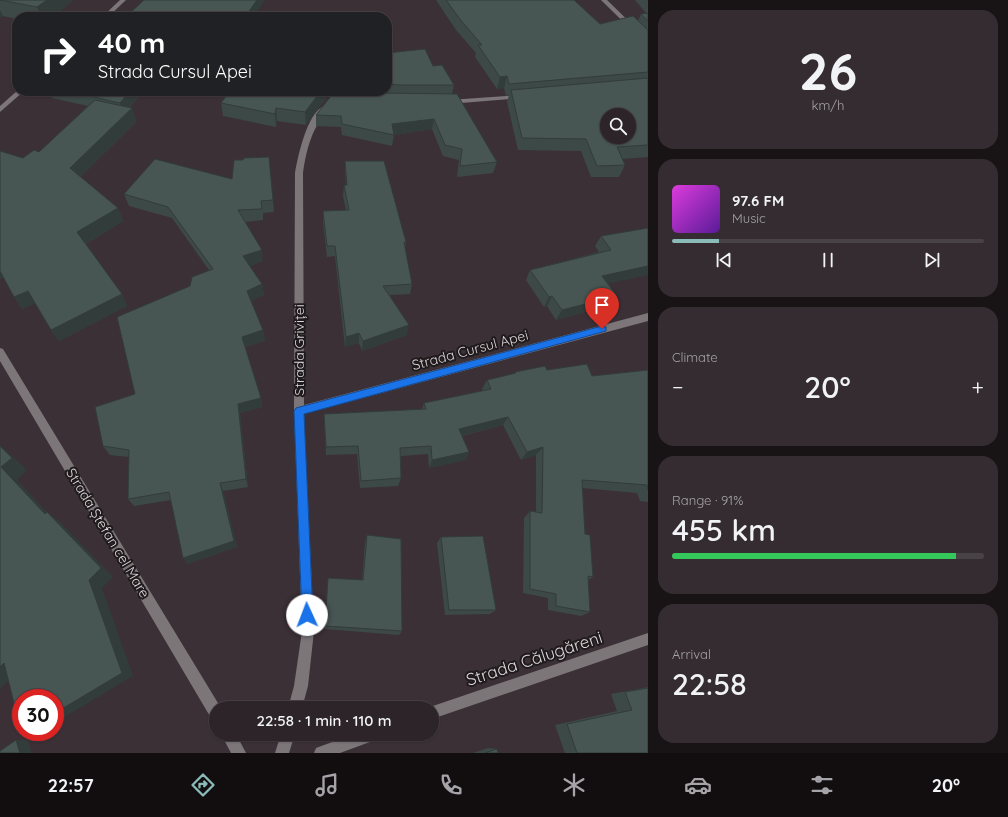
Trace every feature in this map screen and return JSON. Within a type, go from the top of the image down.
[{"type":"street","points":[[110,12],[123,0]]},
{"type":"street","points":[[604,0],[648,44]]},
{"type":"street","points":[[0,110],[15,96]]},
{"type":"street","name":"Strada Griviței","points":[[297,701],[301,686],[308,631],[299,411],[300,166],[303,143],[313,122],[333,96]]},
{"type":"street","points":[[341,96],[356,98]]},
{"type":"street","points":[[438,103],[530,96]]},
{"type":"street","name":"Strada Cursul Apei","points":[[299,411],[648,317]]},
{"type":"street","name":"Strada Ștefan cel Mare","points":[[0,352],[209,701]]},
{"type":"street","name":"Strada Călugăreni","points":[[439,710],[648,639]]},
{"type":"street","points":[[232,741],[239,753]]},
{"type":"street","points":[[282,753],[286,741]]},
{"type":"street","points":[[321,753],[354,741]]},
{"type":"building","points":[[0,0],[47,0],[37,7]]},
{"type":"building","points":[[144,0],[257,0],[249,12],[131,12]]},
{"type":"building","points":[[446,0],[574,0],[600,24],[633,16],[648,30],[648,72],[509,84],[507,76],[500,77],[478,45],[482,45]]},
{"type":"building","points":[[648,13],[648,21],[641,14]]},
{"type":"building","points":[[425,49],[433,66],[442,65],[454,85],[392,84],[392,52]]},
{"type":"building","points":[[648,78],[648,145],[617,147],[625,165],[597,166],[586,139],[522,138],[511,90]]},
{"type":"building","points":[[392,93],[457,94],[497,162],[460,166],[462,149],[445,145],[434,119],[392,124],[394,135],[342,124],[341,116],[316,115],[331,96],[392,96]]},
{"type":"building","points":[[89,96],[126,96],[120,103]]},
{"type":"building","points":[[226,96],[317,96],[305,112],[276,108],[275,114],[221,103]]},
{"type":"building","points":[[95,100],[132,108],[70,168],[118,208],[77,232],[122,294],[51,330],[28,291],[14,297],[0,271],[0,151],[23,158],[34,150],[39,152]]},
{"type":"building","points":[[269,157],[273,200],[261,201],[262,209],[238,210],[262,250],[243,256],[262,284],[247,291],[263,330],[242,337],[261,398],[238,404],[246,479],[220,483],[234,541],[183,558],[169,492],[128,499],[129,450],[103,446],[95,407],[135,394],[117,317],[190,286],[192,277],[213,269],[168,207],[124,194],[155,159],[232,179],[234,160]]},
{"type":"building","points":[[345,161],[384,161],[406,242],[404,242],[412,284],[383,286],[409,325],[363,341],[359,333],[346,337],[335,246],[327,246],[323,211],[349,210],[344,185],[347,185]]},
{"type":"building","points":[[648,228],[648,266],[602,276],[617,296],[562,310],[552,296],[549,297],[530,270],[611,250],[601,236]]},
{"type":"building","points":[[587,364],[592,376],[648,370],[648,490],[647,485],[582,480],[585,534],[590,535],[593,577],[588,576],[590,612],[556,606],[556,594],[530,589],[530,511],[542,513],[543,447],[527,452],[508,417],[459,429],[469,452],[432,460],[431,446],[400,448],[401,478],[361,481],[358,446],[326,447],[324,414],[426,409],[424,403],[491,389],[487,380],[516,373],[515,372],[545,366],[547,370]]},
{"type":"building","points":[[0,446],[12,458],[1,467],[45,514],[47,512],[101,568],[89,580],[122,673],[64,708],[64,689],[12,689],[12,695],[4,663],[0,667]]},
{"type":"building","points":[[367,535],[401,539],[402,631],[325,626],[328,578],[363,580]]},
{"type":"building","points":[[483,536],[496,610],[449,610],[441,537]]},
{"type":"building","points":[[648,688],[648,753],[577,753],[567,724],[632,710],[625,692]]},
{"type":"building","points":[[16,741],[20,753],[0,753],[0,751]]},
{"type":"building","points":[[497,749],[498,753],[485,753]]},
{"type":"route","points":[[307,615],[299,411],[602,329]]}]
